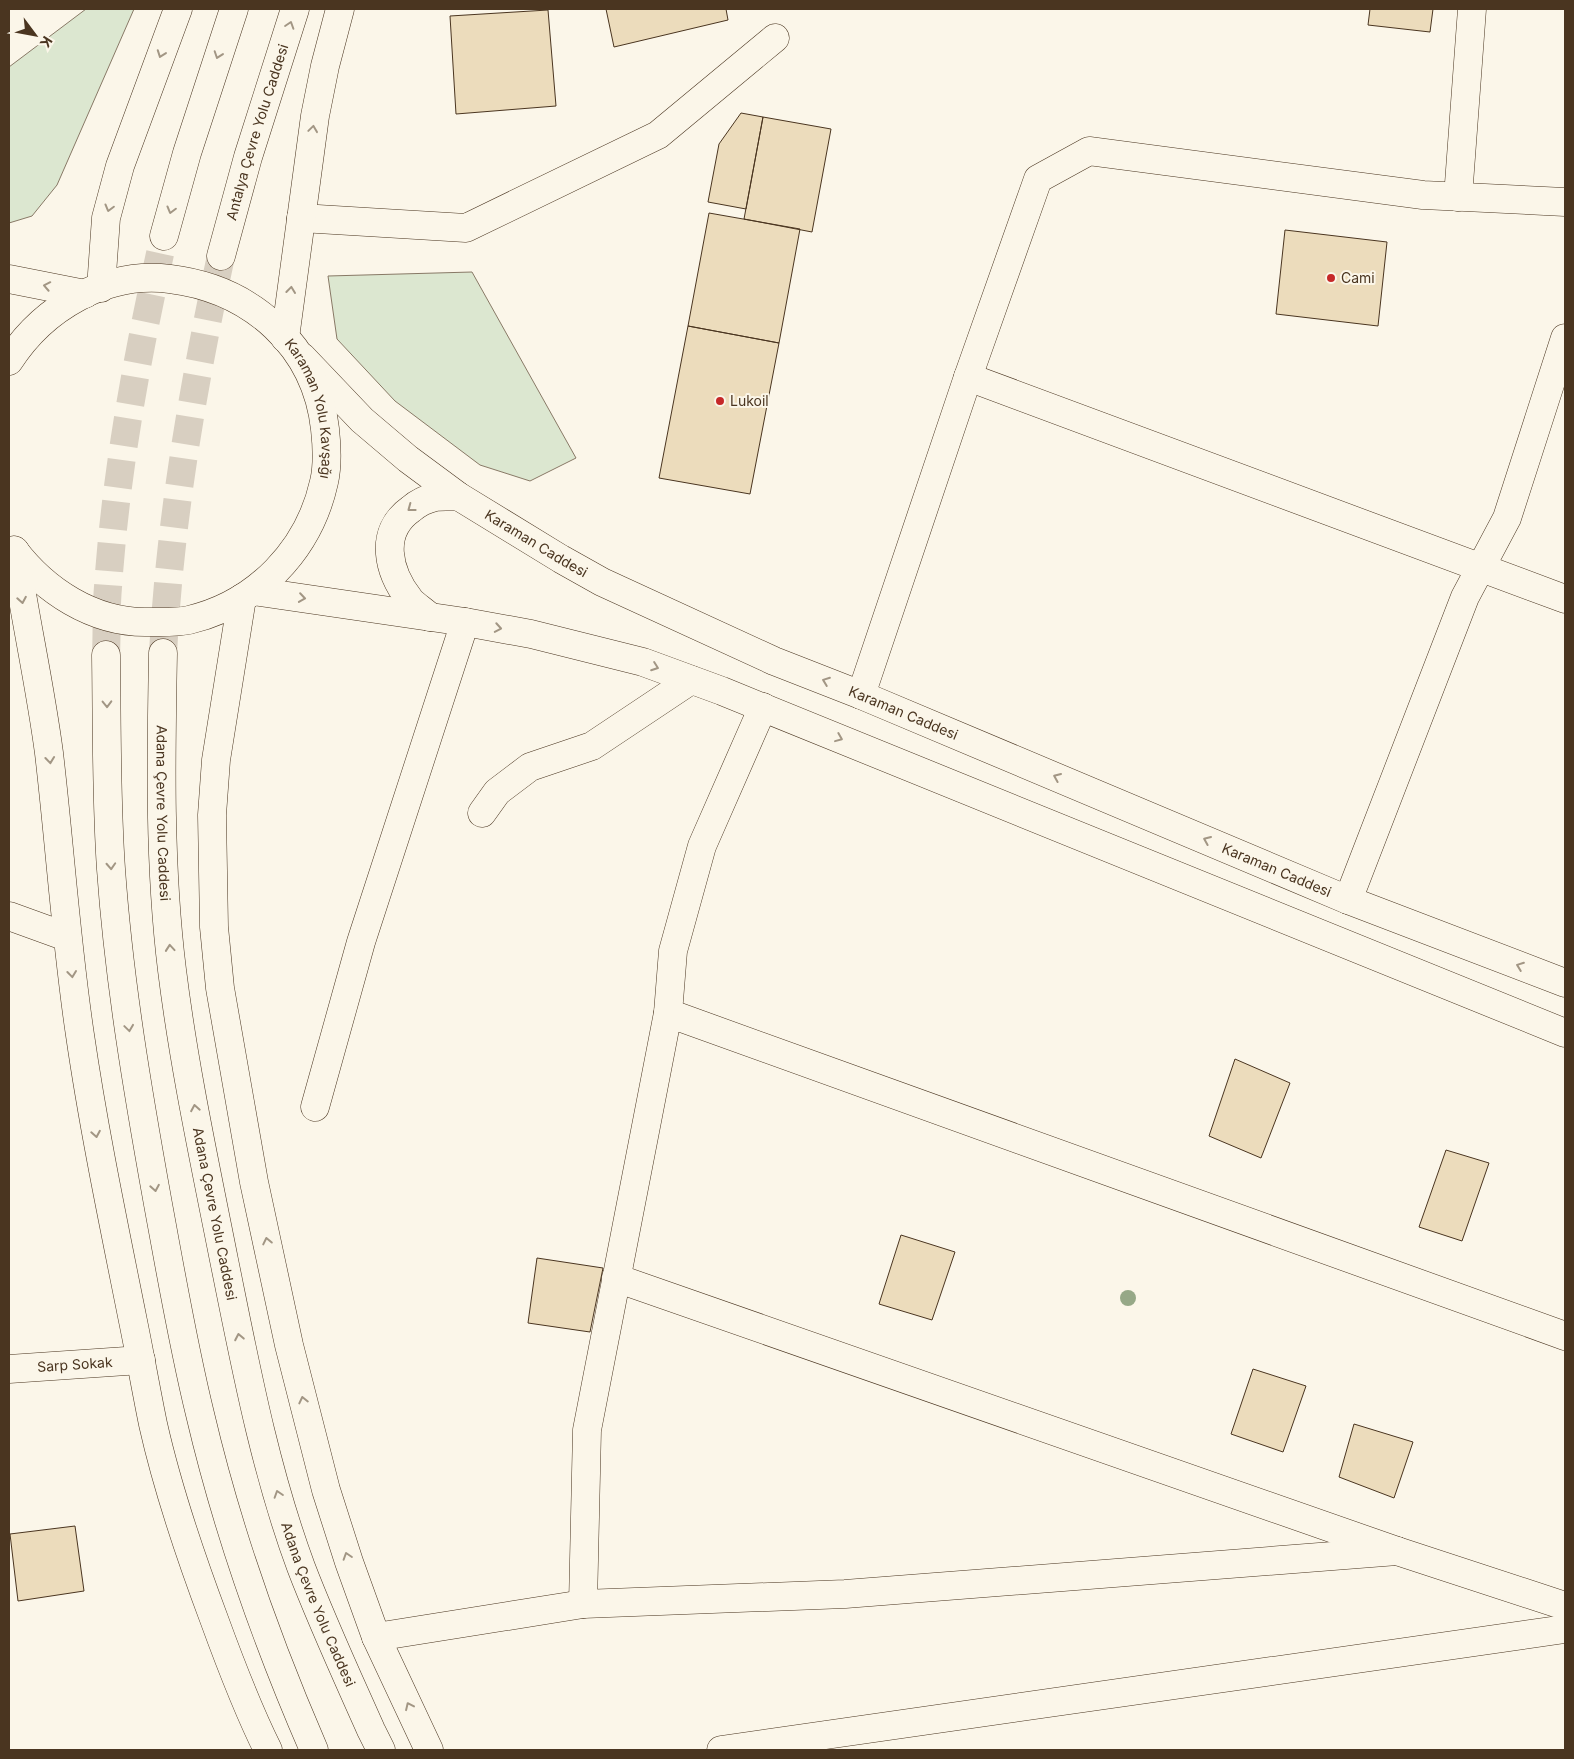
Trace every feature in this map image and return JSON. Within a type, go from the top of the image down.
[{"type":"main road","points":[[9,279],[93,290],[106,218],[120,166],[178,9]]},
{"type":"main road","points":[[164,236],[187,153],[234,9]]},
{"type":"main road","name":"Antalya Çevre Yolu Caddesi","points":[[221,256],[248,158],[295,9]]},
{"type":"main road","points":[[291,345],[301,218],[315,116],[324,66],[340,9]]},
{"type":"main road","points":[[1458,197],[1472,9]]},
{"type":"main road","points":[[301,218],[466,228],[658,135],[775,38]]},
{"type":"main road","points":[[861,695],[968,377],[1038,179],[1089,151],[1423,195],[1565,202]]},
{"type":"main road","name":"Karaman Yolu Kavşağı","points":[[9,361],[24,339],[42,321],[62,306],[93,290],[136,279],[162,278],[214,288],[260,314],[280,331],[291,345],[313,382],[323,414],[327,447],[325,480],[316,512],[300,543],[279,569],[248,595],[210,614],[187,620],[138,622],[114,618],[91,611],[62,596],[49,586],[31,570],[12,546]]},
{"type":"main road","points":[[1348,900],[1465,597],[1507,518],[1565,338]]},
{"type":"main road","name":"Karaman Caddesi","points":[[291,345],[362,420],[458,496],[561,559],[628,594],[774,661],[861,695],[1348,900],[1565,983]]},
{"type":"main road","points":[[968,377],[1480,569],[1565,599]]},
{"type":"main road","points":[[430,617],[411,601],[396,579],[390,557],[390,535],[400,517],[418,503],[435,497],[458,496]]},
{"type":"main road","points":[[12,546],[41,696],[49,755],[67,937],[80,1036],[103,1171],[153,1424],[168,1485],[193,1563],[229,1660],[268,1750]]},
{"type":"main road","points":[[429,1750],[376,1637],[329,1499],[307,1417],[254,1182],[220,988],[214,918],[212,815],[216,760],[248,595],[465,622],[531,634],[643,662],[763,707],[1565,1033]]},
{"type":"main road","points":[[315,1107],[361,942],[465,622]]},
{"type":"main road","name":"Adana Çevre Yolu Caddesi","points":[[163,653],[161,814],[172,970],[203,1152],[244,1362],[272,1477],[301,1566],[367,1722],[381,1750]]},
{"type":"main road","points":[[106,655],[108,797],[117,938],[138,1097],[179,1316],[200,1415],[243,1564],[270,1643],[314,1750]]},
{"type":"main road","points":[[482,814],[497,792],[530,767],[592,746],[691,680]]},
{"type":"main road","points":[[583,1604],[587,1430],[668,1013],[673,951],[702,846],[763,707]]},
{"type":"main road","points":[[9,916],[67,937]]},
{"type":"main road","points":[[668,1013],[1565,1336]]},
{"type":"main road","points":[[616,1278],[1397,1551],[1565,1606]]},
{"type":"main road","name":"Sarp Sokak","points":[[9,1369],[141,1360]]},
{"type":"main road","points":[[376,1637],[583,1604],[845,1594],[1397,1551]]},
{"type":"main road","points":[[721,1750],[795,1745],[1565,1629]]},
{"type":"green space","points":[[86,9],[134,9],[57,185],[32,216],[9,223],[9,67]]},
{"type":"green space","points":[[472,272],[576,458],[530,481],[480,465],[395,401],[337,339],[328,276]]},
{"type":"building","points":[[606,9],[726,9],[728,20],[614,47]]},
{"type":"building","points":[[1370,9],[1433,9],[1430,32],[1368,25]]},
{"type":"building","points":[[548,10],[556,106],[456,114],[450,16]]},
{"type":"building","points":[[741,113],[763,117],[746,209],[708,202],[719,144]]},
{"type":"building","points":[[763,117],[831,129],[812,232],[744,219]]},
{"type":"building","points":[[709,213],[800,229],[779,343],[688,326]]},
{"type":"building","name":"Cami","points":[[1285,230],[1387,242],[1378,326],[1276,314]]},
{"type":"building","points":[[688,326],[779,343],[750,494],[659,478]]},
{"type":"building","points":[[1235,1059],[1290,1083],[1261,1158],[1209,1136]]},
{"type":"building","points":[[1446,1150],[1489,1163],[1462,1241],[1419,1227]]},
{"type":"building","points":[[901,1235],[955,1252],[932,1320],[879,1304]]},
{"type":"building","points":[[537,1258],[603,1268],[590,1332],[528,1323]]},
{"type":"building","points":[[1253,1369],[1306,1386],[1283,1452],[1231,1434]]},
{"type":"building","points":[[1354,1424],[1413,1442],[1394,1498],[1339,1477]]},
{"type":"building","points":[[75,1526],[84,1591],[18,1601],[10,1534]]},
{"type":"tunnel","points":[[106,655],[108,587],[122,454],[145,323],[164,236]]},
{"type":"tunnel","points":[[163,653],[171,553],[184,453],[201,354],[221,256]]},
{"type":"place","name":"Cami","points":[[1331,278]]},
{"type":"place","name":"Lukoil","points":[[720,401]]}]
